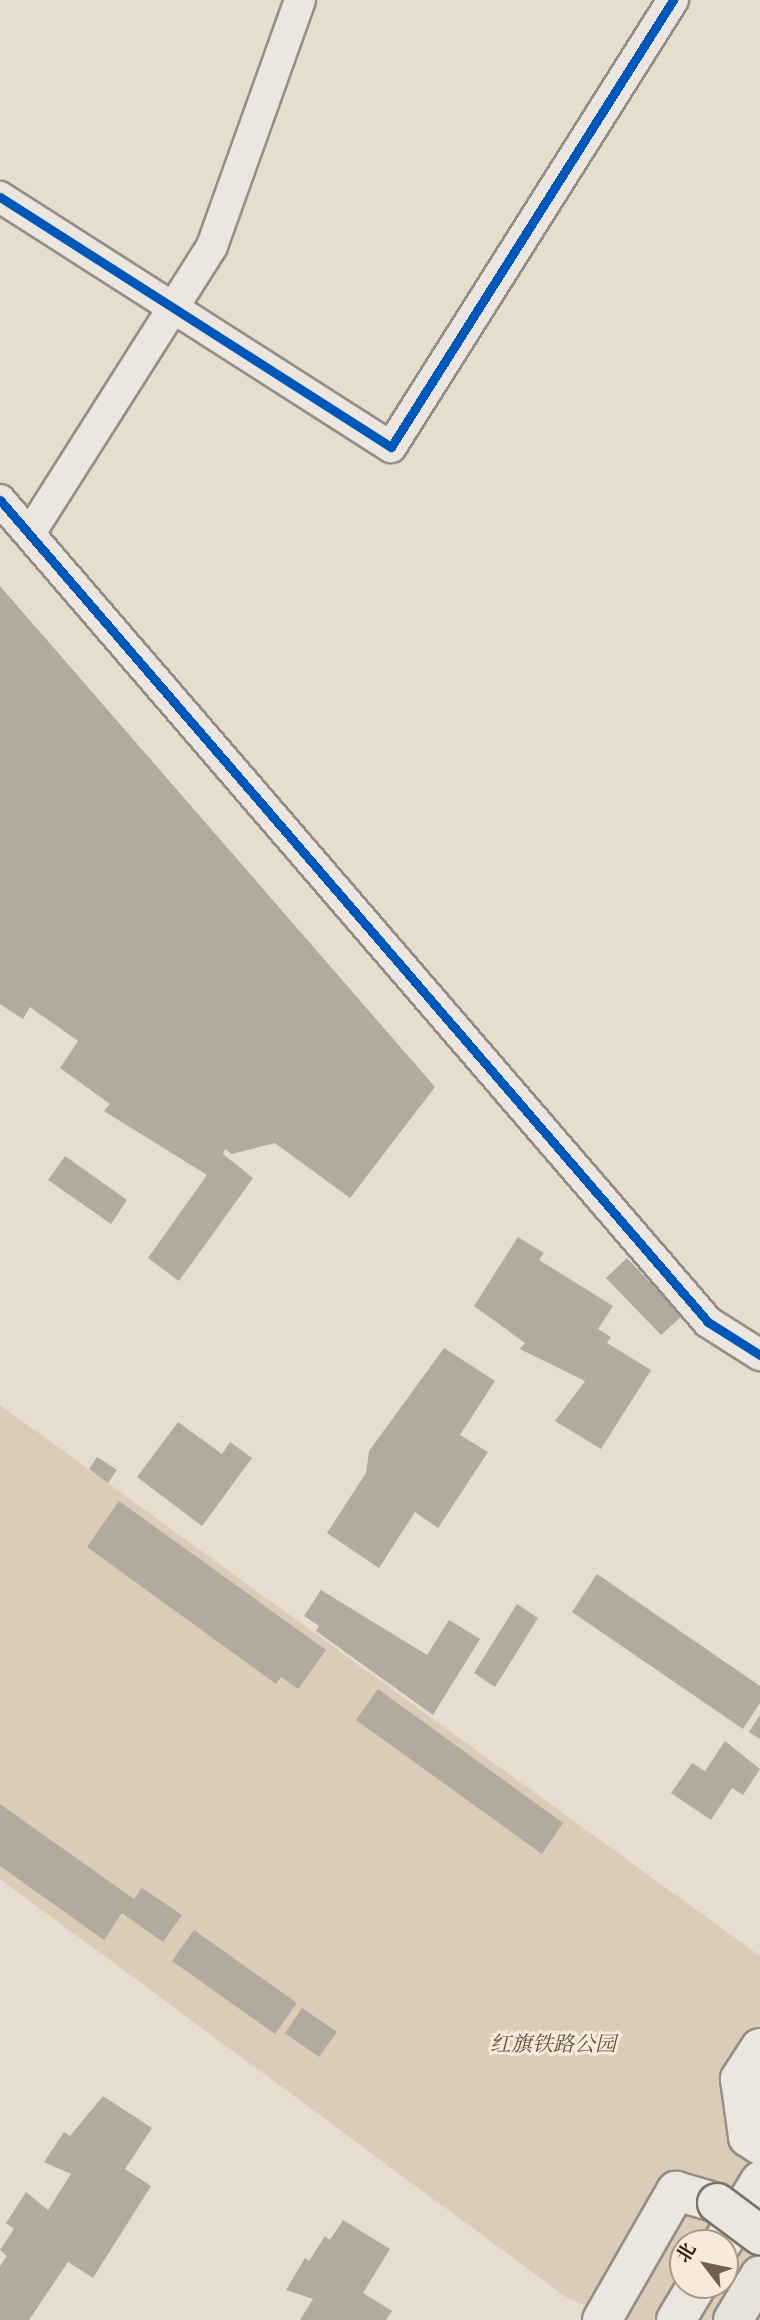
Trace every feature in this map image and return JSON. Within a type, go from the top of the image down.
[{"type":"highway","points":[[733,2320],[760,2275]]},
{"type":"street","points":[[32,530],[212,246],[300,0]]},
{"type":"street","points":[[0,197],[391,447],[673,0]]},
{"type":"street","points":[[0,500],[32,530],[708,1322],[760,1355]]},
{"type":"street","points":[[754,2141],[740,2079],[760,2049]]},
{"type":"street","points":[[731,2229],[760,2181]]},
{"type":"street","points":[[602,2320],[676,2191],[717,2203],[760,2235]]},
{"type":"street","points":[[676,2320],[689,2299]]},
{"type":"green space","name":"红旗铁路公园","points":[[0,1405],[760,1956],[760,2320],[620,2320],[566,2297],[0,1879]]},
{"type":"building","points":[[0,586],[435,1087],[350,1198],[275,1143],[232,1154],[225,1149],[223,1154],[253,1178],[179,1281],[148,1258],[207,1175],[104,1111],[110,1104],[60,1068],[78,1041],[30,1007],[23,1019],[0,1004]]},
{"type":"building","points":[[65,1156],[127,1200],[111,1224],[48,1180]]},
{"type":"building","points":[[518,1237],[544,1253],[539,1260],[613,1306],[598,1329],[611,1337],[607,1343],[651,1370],[601,1449],[555,1421],[585,1381],[520,1349],[525,1343],[474,1306]]},
{"type":"building","points":[[627,1258],[682,1316],[661,1335],[606,1278]]},
{"type":"building","points":[[444,1348],[495,1381],[460,1435],[488,1452],[438,1528],[415,1512],[379,1568],[327,1533],[366,1473],[369,1451]]},
{"type":"building","points":[[178,1422],[222,1454],[230,1442],[252,1458],[202,1526],[137,1477]]},
{"type":"building","points":[[97,1457],[117,1470],[108,1483],[89,1469]]},
{"type":"building","points":[[119,1501],[326,1650],[298,1689],[281,1677],[276,1684],[87,1547]]},
{"type":"building","points":[[597,1574],[760,1686],[760,1703],[743,1729],[572,1612]]},
{"type":"building","points":[[321,1590],[427,1655],[449,1620],[480,1639],[433,1715],[316,1631],[319,1626],[304,1616]]},
{"type":"building","points":[[517,1604],[538,1618],[495,1687],[474,1673]]},
{"type":"building","points":[[378,1689],[563,1823],[542,1854],[356,1720]]},
{"type":"building","points":[[760,1715],[760,1739],[749,1732]]},
{"type":"building","points":[[725,1741],[760,1769],[743,1795],[732,1788],[711,1820],[671,1793],[692,1763],[705,1771]]},
{"type":"building","points":[[0,1804],[134,1899],[142,1888],[182,1915],[163,1942],[122,1913],[104,1940],[0,1866]]},
{"type":"building","points":[[194,1930],[297,2003],[275,2034],[172,1961]]},
{"type":"building","points":[[302,2008],[337,2032],[319,2057],[285,2033]]},
{"type":"building","points":[[103,2096],[152,2128],[125,2169],[151,2186],[93,2278],[68,2262],[29,2320],[0,2320],[0,2266],[7,2256],[0,2250],[14,2229],[6,2223],[26,2192],[48,2210],[71,2174],[44,2162],[64,2132],[70,2136]]},
{"type":"building","points":[[343,2220],[390,2249],[363,2293],[392,2311],[386,2320],[300,2320],[313,2299],[286,2290],[305,2258],[309,2261],[325,2236],[330,2240]]},
{"type":"cycle path","points":[[0,197],[391,447],[673,0]]},
{"type":"cycle path","points":[[0,500],[708,1322],[760,1355]]}]
